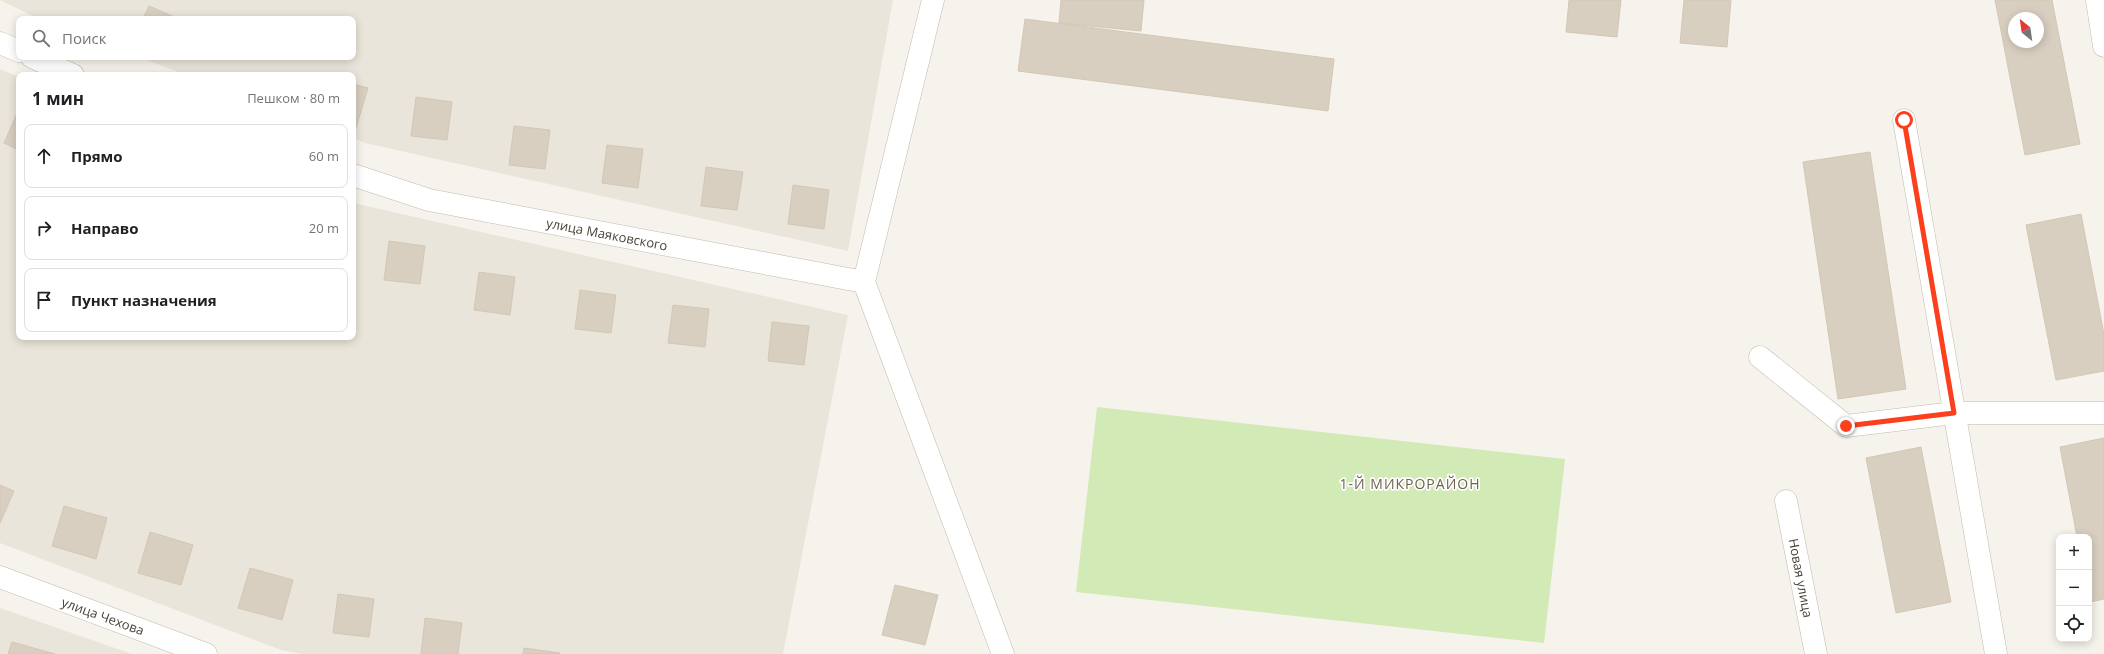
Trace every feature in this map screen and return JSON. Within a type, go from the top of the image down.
[{"type":"street","points":[[933,0],[864,282],[1003,654]]},
{"type":"street","points":[[2097,0],[2104,46]]},
{"type":"street","points":[[0,43],[16,50]]},
{"type":"street","points":[[39,60],[66,72]]},
{"type":"street","points":[[1904,120],[1996,654]]},
{"type":"street","name":"улица Маяковского","points":[[356,176],[429,200],[864,282]]},
{"type":"street","points":[[1760,357],[1846,426],[1954,413],[2104,413]]},
{"type":"street","name":"Новая улица","points":[[1786,501],[1816,654]]},
{"type":"street","name":"улица Чехова","points":[[0,577],[206,654]]},
{"type":"shaded area","points":[[0,0],[893,0],[848,251],[365,143],[356,139],[356,72],[178,72],[147,60],[356,60],[356,16],[33,16]]},
{"type":"shaded area","points":[[0,69],[16,76],[16,340],[356,340],[356,204],[848,315],[783,654],[302,654],[281,650],[0,543]]},
{"type":"shaded area","points":[[0,608],[132,654],[0,654]]},
{"type":"green space","points":[[1097,407],[1565,459],[1544,643],[1076,592]]},
{"type":"building","points":[[1061,0],[1144,0],[1141,31],[1059,23]]},
{"type":"building","points":[[1569,0],[1621,0],[1617,37],[1566,32]]},
{"type":"building","points":[[1684,0],[1731,0],[1727,47],[1680,43]]},
{"type":"building","points":[[1995,0],[2052,0],[2080,144],[2025,155]]},
{"type":"building","points":[[149,6],[172,16],[144,16]]},
{"type":"building","points":[[1025,19],[1334,59],[1328,111],[1018,71]]},
{"type":"building","points":[[356,85],[368,88],[356,128]]},
{"type":"building","points":[[416,97],[452,102],[447,140],[411,136]]},
{"type":"building","points":[[16,116],[16,149],[4,143]]},
{"type":"building","points":[[514,126],[550,130],[545,169],[509,165]]},
{"type":"building","points":[[607,145],[643,149],[638,188],[602,183]]},
{"type":"building","points":[[1870,152],[1906,389],[1838,399],[1803,162]]},
{"type":"building","points":[[706,167],[743,172],[737,210],[701,206]]},
{"type":"building","points":[[793,185],[829,190],[824,229],[788,224]]},
{"type":"building","points":[[2081,214],[2104,334],[2104,371],[2056,380],[2026,225]]},
{"type":"building","points":[[389,241],[425,246],[420,284],[384,280]]},
{"type":"building","points":[[479,272],[515,277],[510,315],[474,310]]},
{"type":"building","points":[[580,290],[616,295],[611,333],[575,329]]},
{"type":"building","points":[[673,305],[709,309],[705,347],[668,343]]},
{"type":"building","points":[[772,322],[809,326],[804,365],[768,361]]},
{"type":"building","points":[[2104,438],[2104,599],[2092,602],[2092,534],[2076,534],[2060,447]]},
{"type":"building","points":[[1921,447],[1951,602],[1896,613],[1866,458]]},
{"type":"building","points":[[0,485],[14,491],[0,523]]},
{"type":"building","points":[[64,506],[107,518],[96,559],[52,546]]},
{"type":"building","points":[[150,532],[193,545],[181,585],[138,573]]},
{"type":"building","points":[[250,568],[293,580],[282,620],[238,608]]},
{"type":"building","points":[[895,585],[938,595],[925,645],[882,635]]},
{"type":"building","points":[[338,594],[374,599],[369,637],[333,633]]},
{"type":"building","points":[[425,618],[462,623],[458,654],[421,654]]},
{"type":"building","points":[[12,642],[55,654],[8,654]]},
{"type":"building","points":[[524,648],[560,653],[560,654],[523,654]]},
{"type":"district","name":"1-Й МИКРОРАЙОН","points":[[1410,484]]},
{"type":"route","points":[[1846,426],[1954,413],[1904,120]]}]
